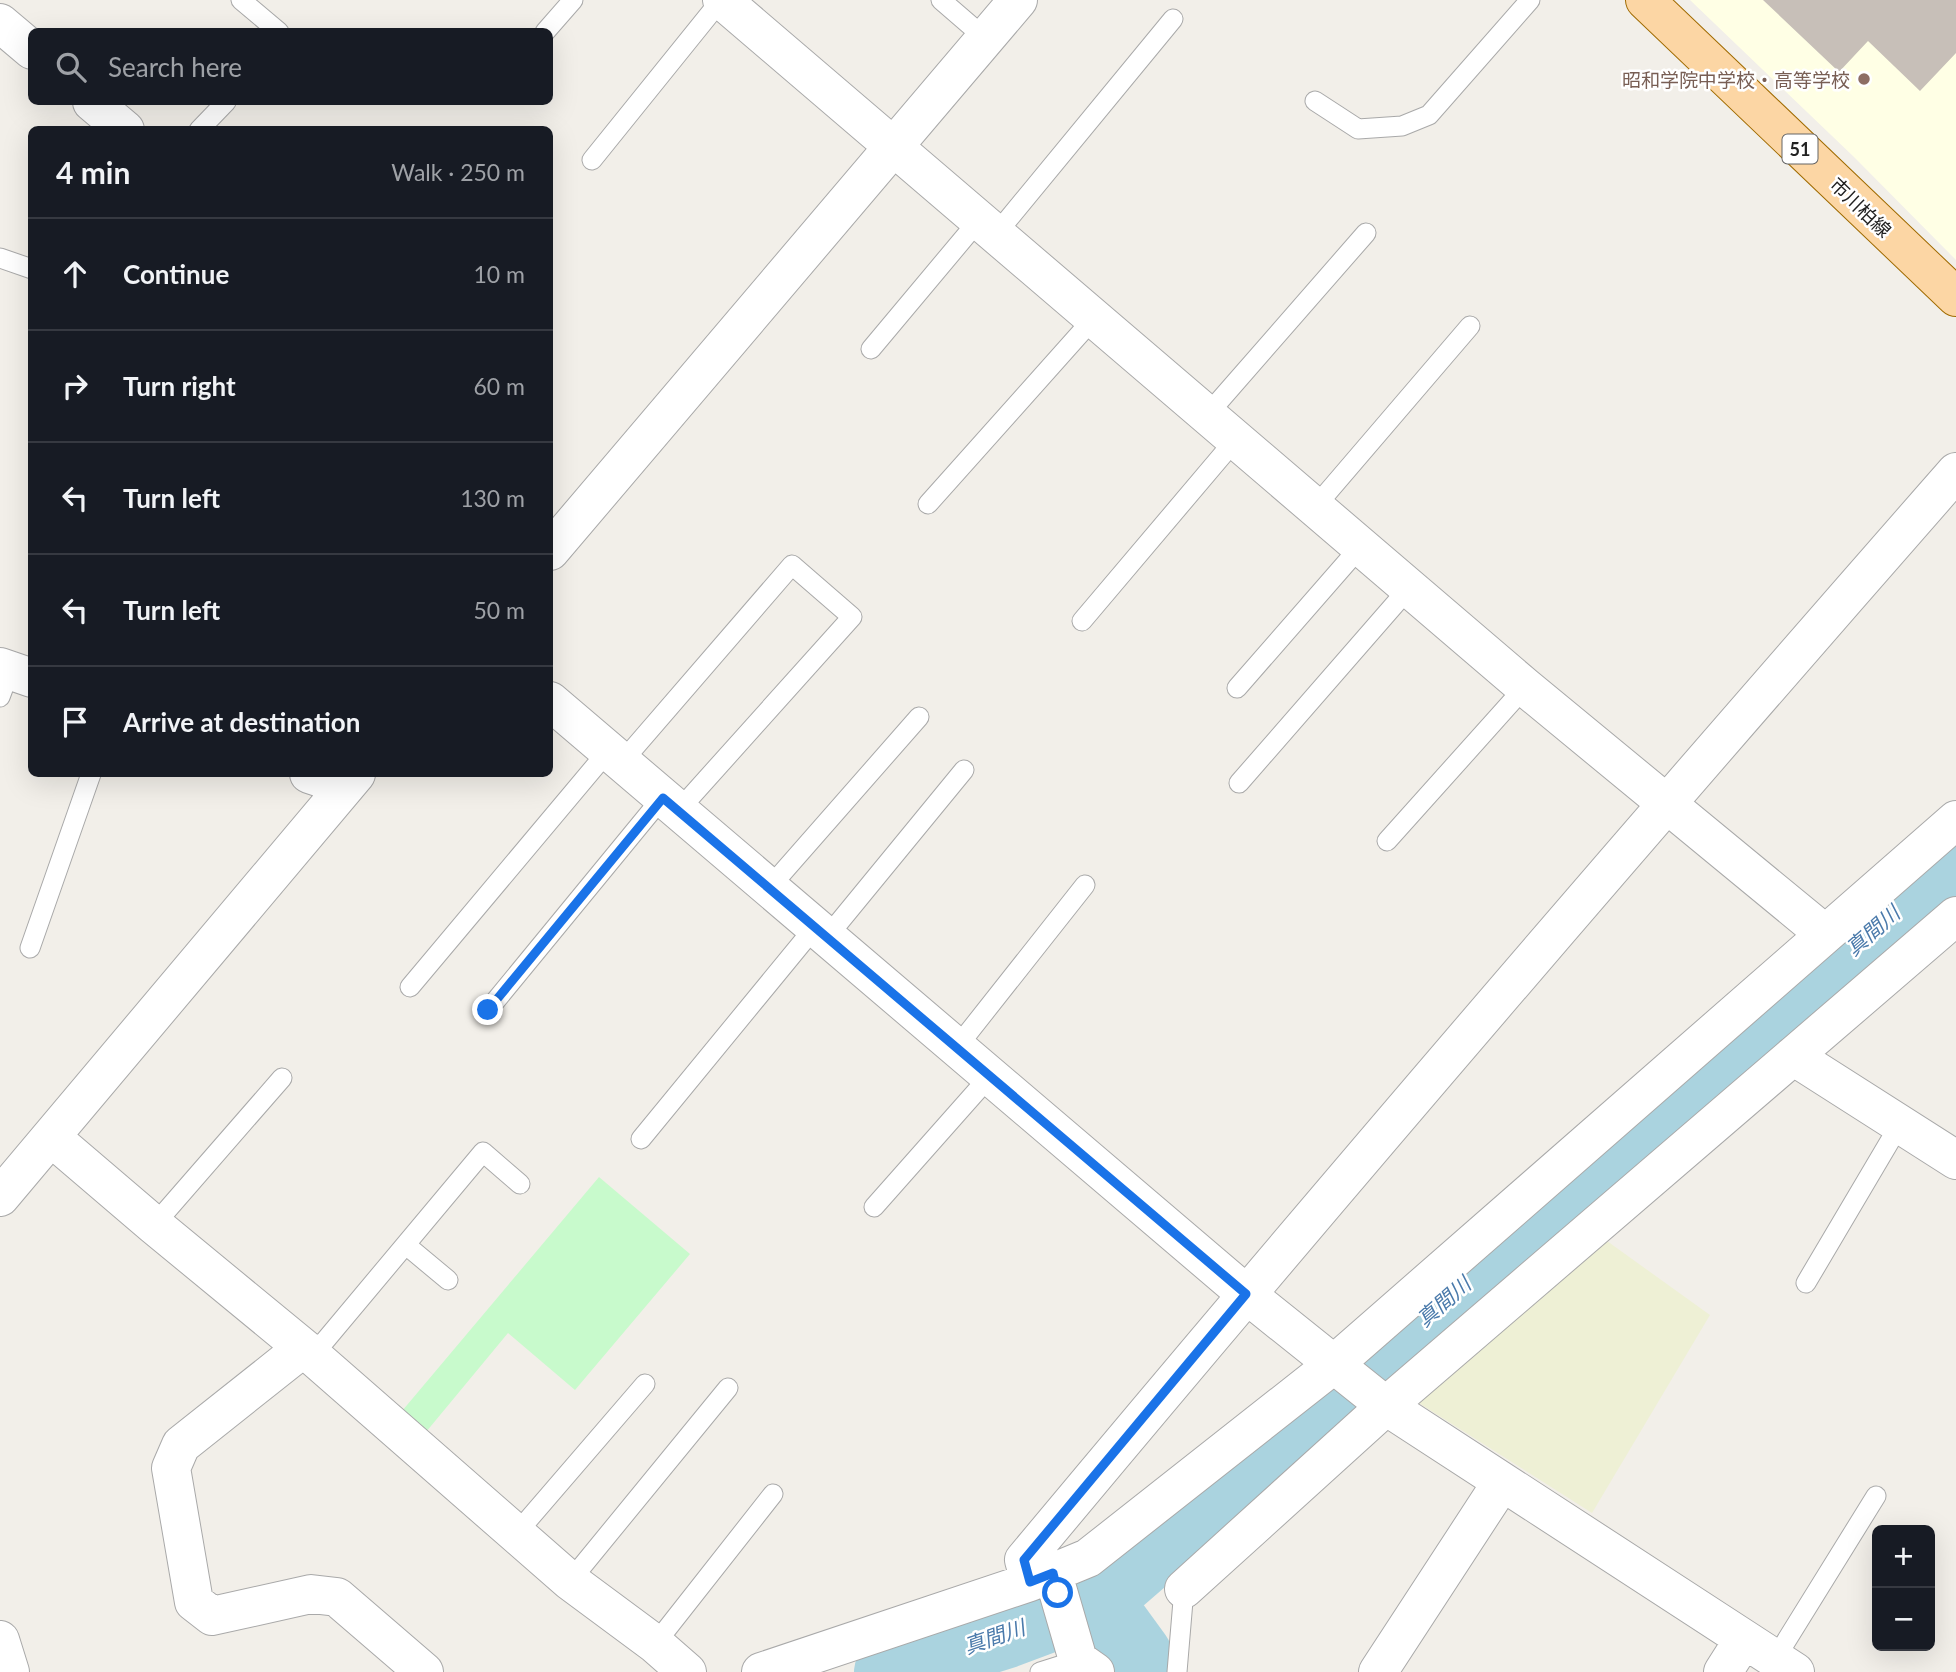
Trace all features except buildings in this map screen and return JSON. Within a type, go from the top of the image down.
[{"type":"main road","name":"市川柏線","points":[[1645,0],[1956,297]]},
{"type":"street","points":[[722,0],[1525,687],[1823,935]]},
{"type":"street","points":[[553,540],[561,511],[894,146],[1018,0]]},
{"type":"street","points":[[0,23],[28,47]]},
{"type":"street","points":[[96,105],[120,126]]},
{"type":"street","points":[[1087,1666],[1047,1583],[1024,1560],[1246,1294],[1666,802],[1956,472]]},
{"type":"street","points":[[553,704],[1246,1294],[1333,1365],[1386,1406],[1786,1665]]},
{"type":"street","points":[[330,777],[350,780]]},
{"type":"street","points":[[0,1197],[350,780]]},
{"type":"street","points":[[761,1672],[1047,1583],[1088,1558],[1333,1365],[1956,820]]},
{"type":"street","points":[[1184,1589],[1386,1406],[1956,916]]},
{"type":"street","points":[[1793,1056],[1956,1160]]},
{"type":"street","points":[[51,1137],[307,1351],[515,1535],[687,1672]]},
{"type":"street","points":[[307,1351],[293,1356],[181,1445],[172,1468],[194,1602],[212,1616],[311,1594],[337,1597],[424,1672]]},
{"type":"street","points":[[1378,1672],[1502,1482]]},
{"type":"street","points":[[1723,1672],[1744,1639]]},
{"type":"street","points":[[0,1640],[10,1672]]},
{"type":"lane","points":[[241,0],[274,28]]},
{"type":"lane","points":[[548,28],[572,0]]},
{"type":"lane","points":[[592,160],[722,0]]},
{"type":"lane","points":[[940,0],[985,38]]},
{"type":"lane","points":[[1315,101],[1358,129],[1402,126],[1429,115],[1530,0]]},
{"type":"lane","points":[[871,349],[987,227],[1173,19]]},
{"type":"lane","points":[[203,126],[223,105]]},
{"type":"lane","points":[[1208,415],[1366,233]]},
{"type":"lane","points":[[0,258],[28,268]]},
{"type":"lane","points":[[928,504],[1094,318]]},
{"type":"lane","points":[[1315,507],[1470,326]]},
{"type":"lane","points":[[1082,621],[1236,439]]},
{"type":"lane","points":[[1237,688],[1361,546]]},
{"type":"lane","points":[[410,987],[615,757],[792,565],[852,617],[670,804],[488,1010]]},
{"type":"lane","points":[[1239,783],[1409,588]]},
{"type":"lane","points":[[1387,841],[1525,687]]},
{"type":"lane","points":[[769,888],[919,717]]},
{"type":"lane","points":[[641,1139],[964,770]]},
{"type":"lane","points":[[30,948],[90,777]]},
{"type":"lane","points":[[957,1047],[1085,885]]},
{"type":"lane","points":[[874,1207],[990,1076]]},
{"type":"lane","points":[[154,1225],[282,1078]]},
{"type":"lane","points":[[1806,1283],[1900,1124]]},
{"type":"lane","points":[[307,1351],[324,1342],[483,1152],[520,1184]]},
{"type":"lane","points":[[406,1245],[448,1280]]},
{"type":"lane","points":[[515,1535],[645,1384]]},
{"type":"lane","points":[[570,1581],[728,1388]]},
{"type":"lane","points":[[655,1644],[773,1494]]},
{"type":"lane","points":[[1786,1665],[1877,1496]]},
{"type":"lane","points":[[1177,1672],[1184,1589]]},
{"type":"lane","points":[[1040,1672],[1087,1666]]},
{"type":"shaded area","name":"昭和学院中学校・高等学校","points":[[1690,0],[1956,0],[1956,260],[1854,157]]},
{"type":"shaded area","points":[[1607,1241],[1710,1315],[1592,1513],[1414,1400]]},
{"type":"green space","points":[[599,1177],[690,1254],[575,1390],[508,1333],[426,1432],[402,1411]]},
{"type":"waterway","name":"真間川","points":[[888,1672],[1007,1634],[1098,1600],[1956,857]]},
{"type":"waterway","points":[[1098,1600],[1138,1655],[1137,1672]]},
{"type":"place","name":"昭和学院中学校・高等学校","points":[[1864,79]]},
{"type":"route","points":[[488,1010],[663,798],[1246,1294],[1024,1560],[1030,1582],[1053,1573],[1058,1593]]}]
